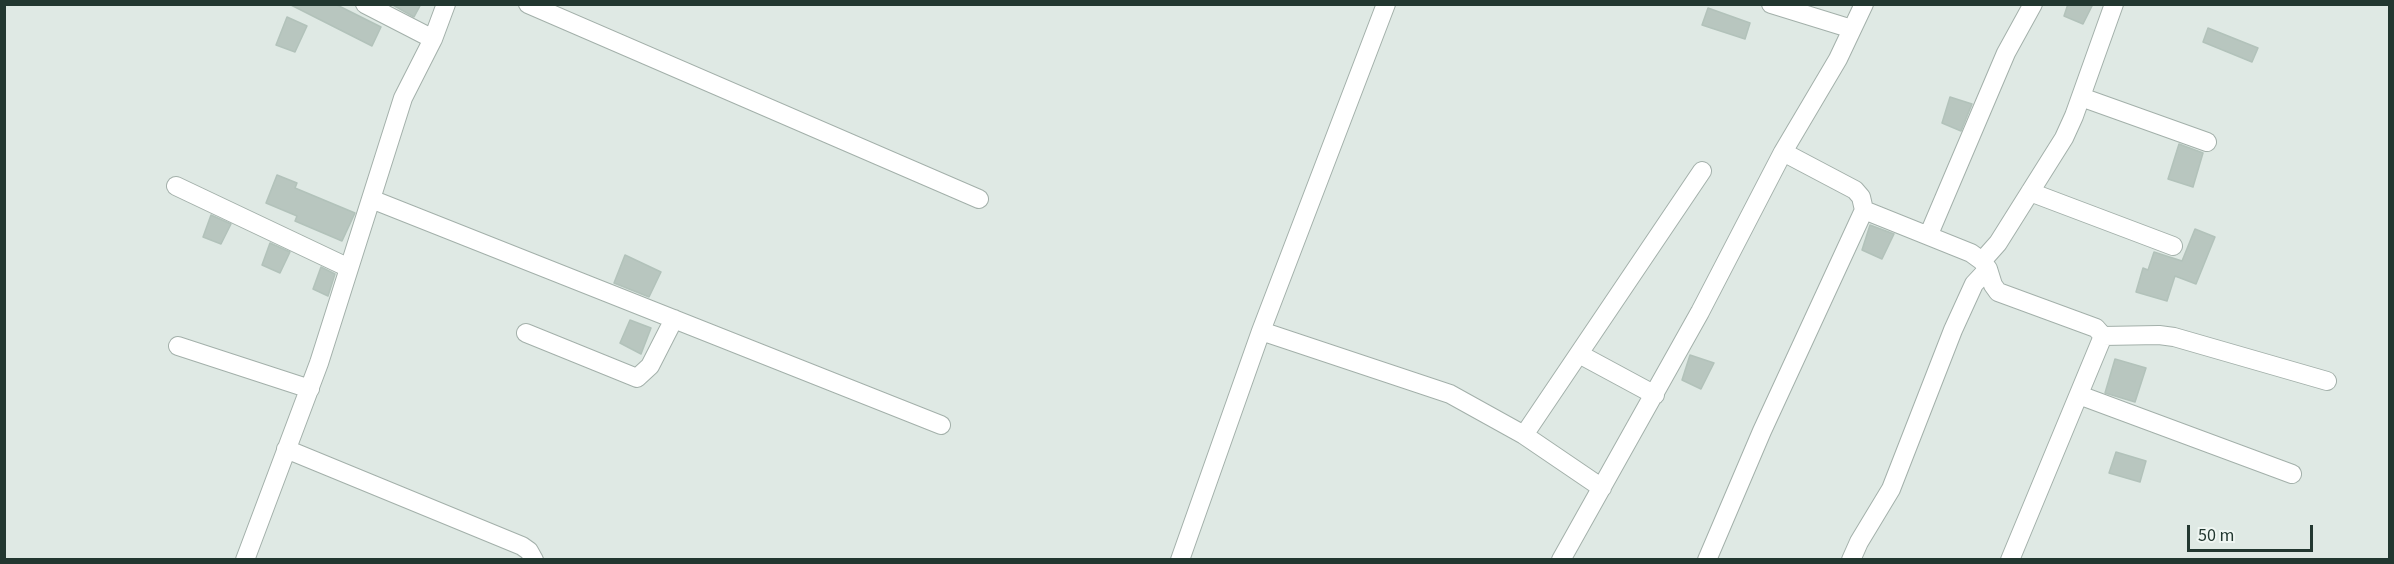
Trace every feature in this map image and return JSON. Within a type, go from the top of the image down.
[{"type":"street","points":[[365,4],[433,39]]},
{"type":"street","points":[[245,560],[310,389],[403,98],[433,39],[446,4]]},
{"type":"street","points":[[528,4],[979,199]]},
{"type":"street","points":[[1180,560],[1261,332],[1386,4]]},
{"type":"street","points":[[1772,4],[1852,29]]},
{"type":"street","points":[[1561,560],[1655,395],[1744,230],[1783,152],[1838,59],[1864,4]]},
{"type":"street","points":[[1929,234],[2006,53],[2033,4]]},
{"type":"street","points":[[1851,560],[1859,542],[1891,489],[1949,339],[1974,284],[2064,138],[2114,4]]},
{"type":"street","points":[[2081,97],[2207,142]]},
{"type":"street","points":[[1707,560],[1762,431],[1864,210],[1861,197],[1855,190],[1783,152]]},
{"type":"street","points":[[1524,435],[1702,171]]},
{"type":"street","points":[[176,186],[349,268]]},
{"type":"street","points":[[2030,192],[2173,246]]},
{"type":"street","points":[[371,199],[941,425]]},
{"type":"street","points":[[1864,210],[1959,246],[1985,265],[1998,292],[2096,328],[2103,336],[2174,337],[2327,381]]},
{"type":"street","points":[[526,333],[637,378],[650,366],[674,319]]},
{"type":"street","points":[[1261,332],[1450,394],[1524,435],[1602,488]]},
{"type":"street","points":[[2010,560],[2103,336]]},
{"type":"street","points":[[178,346],[310,389]]},
{"type":"street","points":[[1579,354],[1655,395]]},
{"type":"street","points":[[2079,395],[2292,474]]},
{"type":"street","points":[[286,449],[522,546],[535,559]]},
{"type":"building","points":[[289,4],[335,4],[381,27],[372,46]]},
{"type":"building","points":[[391,4],[421,4],[414,17]]},
{"type":"building","points":[[2068,4],[2093,4],[2083,24],[2064,16]]},
{"type":"building","points":[[1708,8],[1750,23],[1745,39],[1702,25]]},
{"type":"building","points":[[287,17],[307,26],[295,52],[276,45]]},
{"type":"building","points":[[2208,28],[2258,48],[2252,62],[2203,42]]},
{"type":"building","points":[[1950,97],[1972,104],[1961,131],[1942,123]]},
{"type":"building","points":[[2179,144],[2203,153],[2193,187],[2168,179]]},
{"type":"building","points":[[277,175],[297,183],[295,188],[355,213],[342,241],[295,221],[297,216],[266,203]]},
{"type":"building","points":[[211,215],[231,224],[221,244],[203,237]]},
{"type":"building","points":[[1870,225],[1894,234],[1882,259],[1862,250]]},
{"type":"building","points":[[2195,229],[2215,237],[2196,284],[2175,276],[2167,301],[2136,292],[2143,268],[2148,270],[2154,252],[2182,261]]},
{"type":"building","points":[[270,243],[290,252],[280,273],[262,265]]},
{"type":"building","points":[[625,255],[661,272],[649,297],[614,283]]},
{"type":"building","points":[[321,267],[335,274],[328,296],[313,289]]},
{"type":"building","points":[[630,320],[651,328],[641,354],[620,343]]},
{"type":"building","points":[[1690,355],[1714,363],[1701,389],[1682,380]]},
{"type":"building","points":[[2115,359],[2146,368],[2135,402],[2105,393]]},
{"type":"building","points":[[2116,452],[2146,461],[2140,482],[2109,473]]}]
